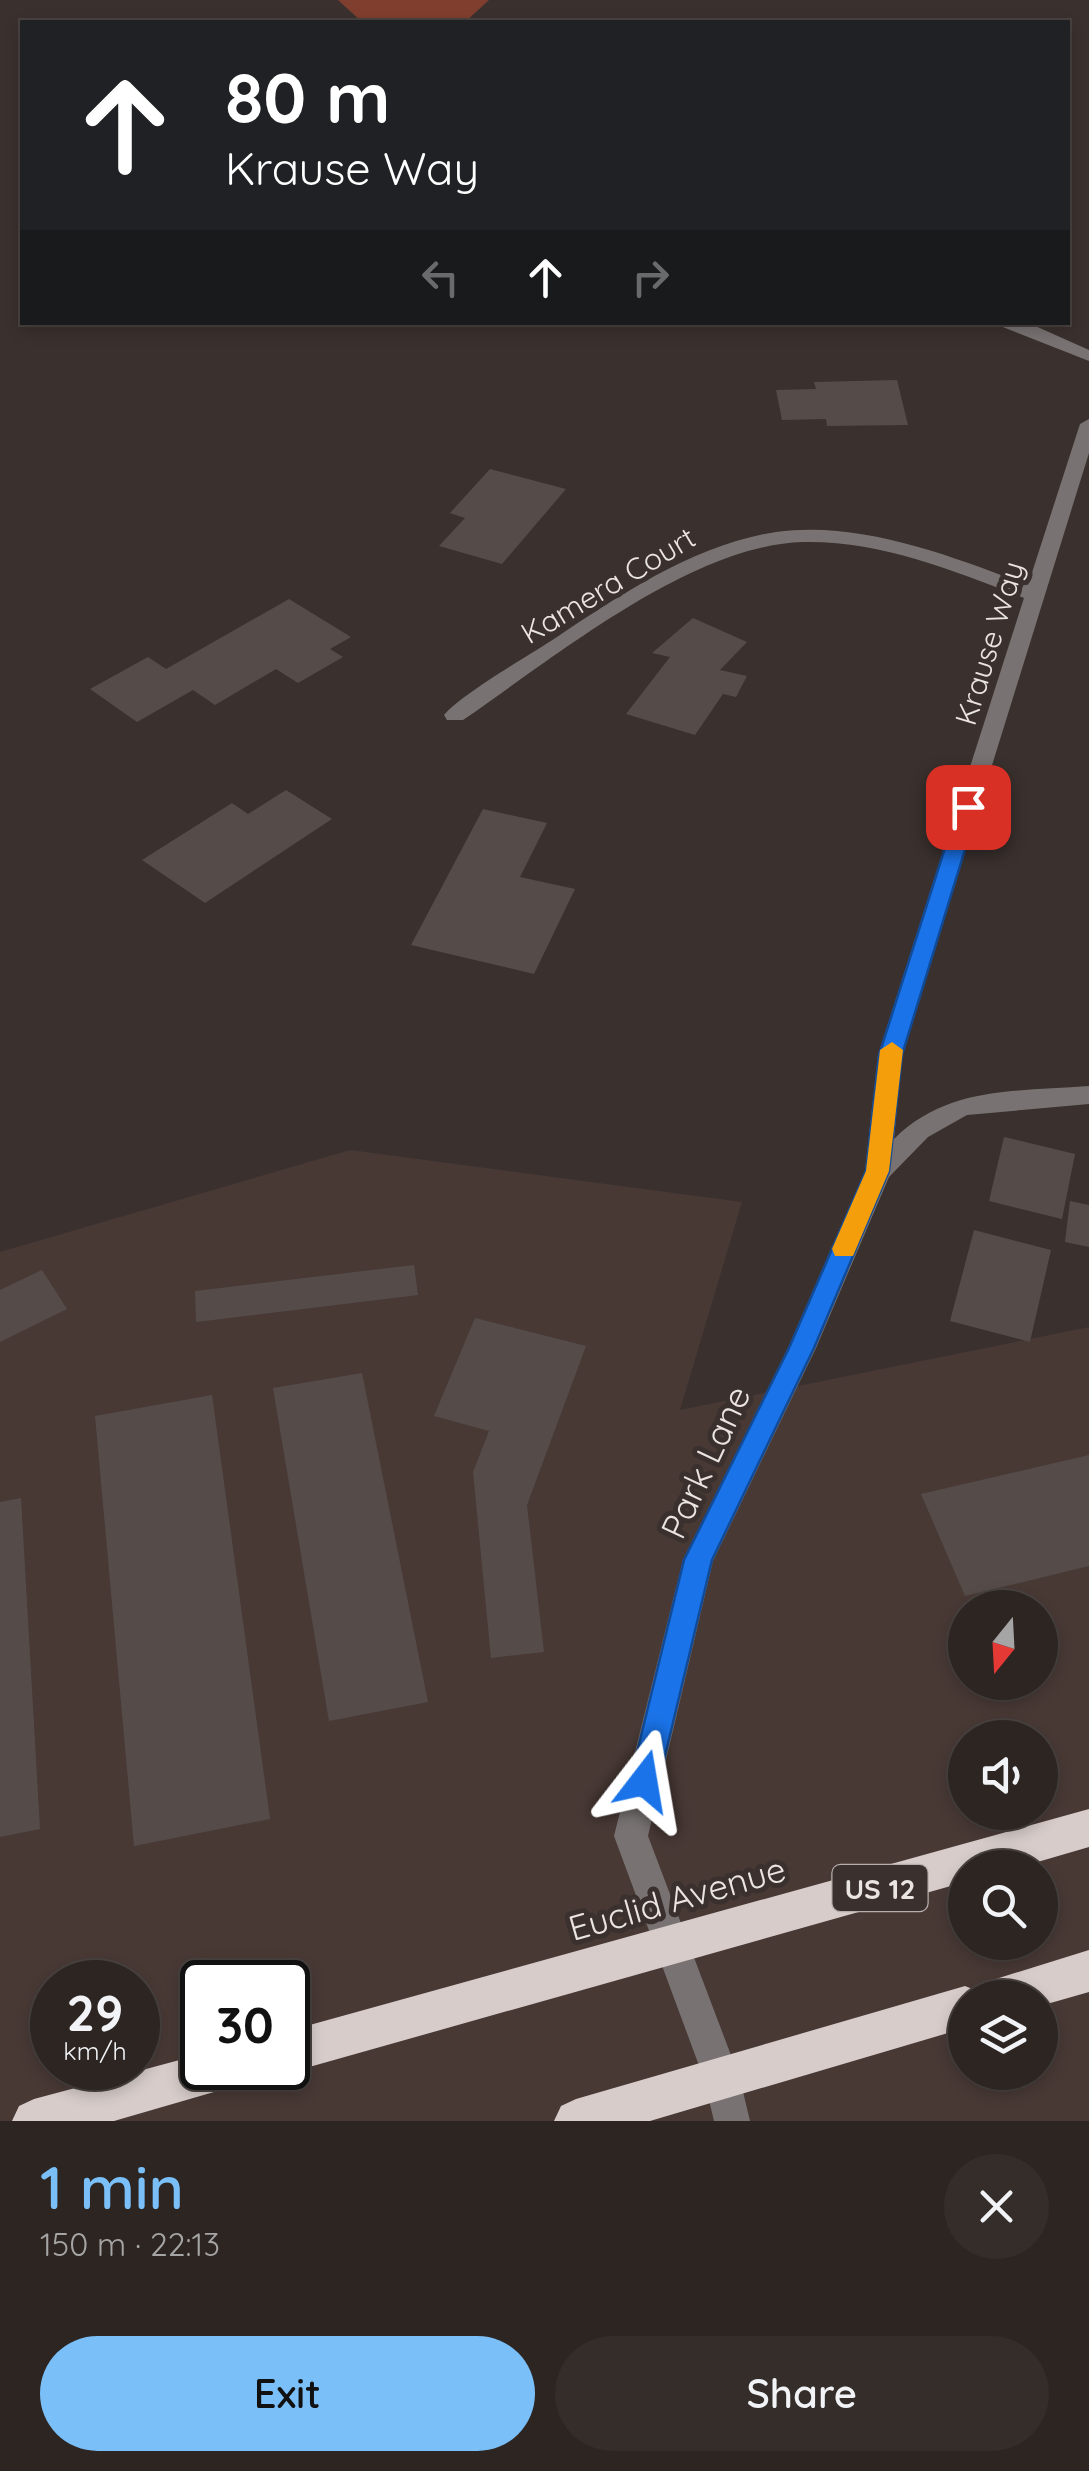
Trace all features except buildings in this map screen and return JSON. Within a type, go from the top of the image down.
[{"type":"highway","name":"Euclid Avenue","points":[[310,2046],[1089,1828]]},
{"type":"highway","points":[[1058,1980],[1089,1971]]},
{"type":"highway","points":[[576,2121],[948,2013]]},
{"type":"highway","points":[[34,2121],[180,2082]]},
{"type":"street","points":[[1010,325],[1089,356]]},
{"type":"street","name":"Krause Way","points":[[878,1171],[890,1055],[1089,424]]},
{"type":"street","name":"Kamera Court","points":[[455,716],[655,586],[719,554],[776,538],[839,539],[947,561],[1035,595]]},
{"type":"street","name":"Park Lane","points":[[732,2121],[722,2079],[631,1836],[698,1560],[802,1348],[878,1171],[919,1130],[962,1106],[1089,1095]]},
{"type":"shaded area","points":[[338,0],[489,0],[467,20],[360,20]]},
{"type":"shaded area","points":[[350,1150],[742,1202],[680,1410],[1089,1327],[1089,2121],[0,2121],[0,1252]]},
{"type":"slow traffic","points":[[844,1249],[878,1171],[892,1050]]},
{"type":"route","points":[[644,1781],[698,1560],[802,1348],[878,1171],[890,1055],[968,807]]}]
